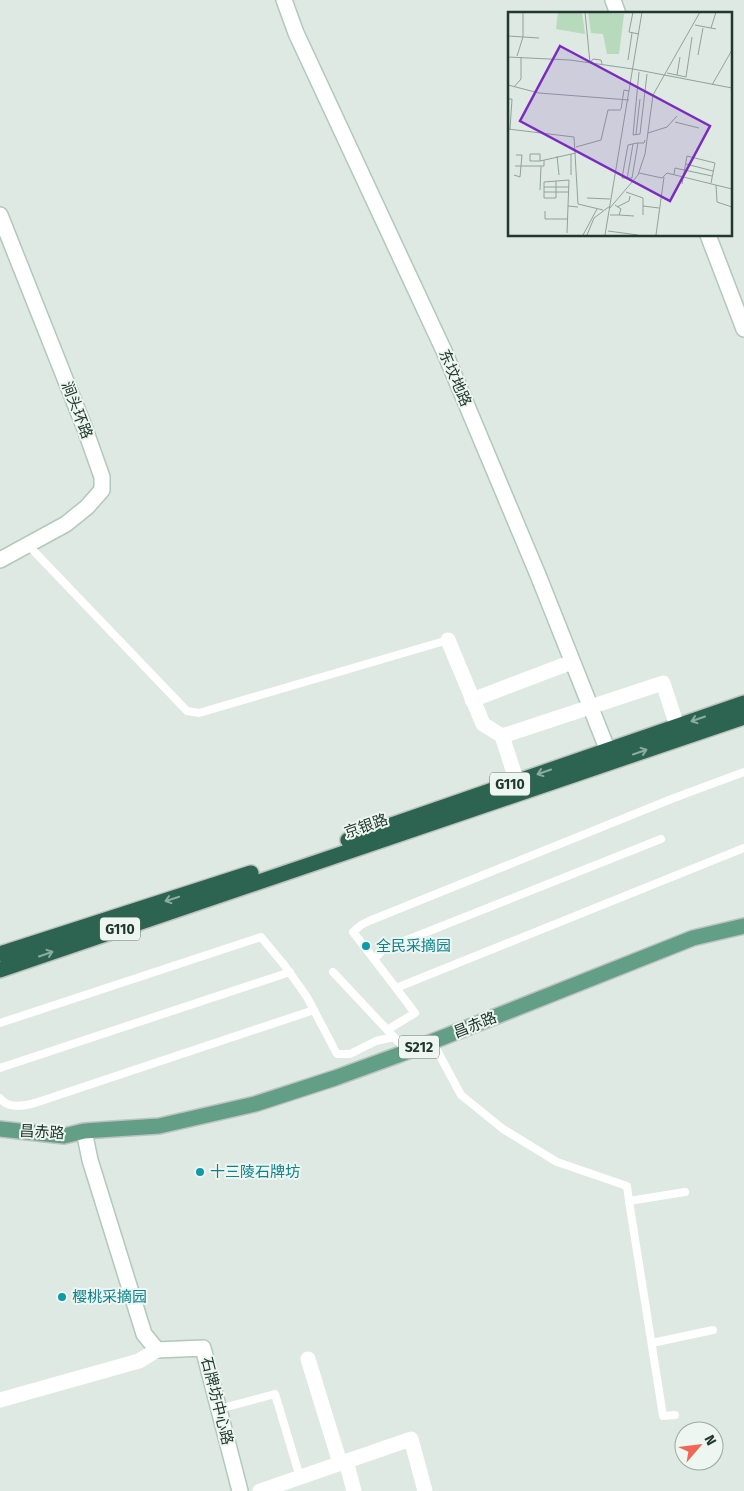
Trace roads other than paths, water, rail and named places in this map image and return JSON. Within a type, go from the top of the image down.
[{"type":"highway","name":"京银路","points":[[0,954],[277,870],[610,756],[677,726],[744,703]]},
{"type":"highway","name":"京银路","points":[[277,870],[517,782],[744,717]]},
{"type":"highway","name":"京银路","points":[[0,970],[237,883]]},
{"type":"main road","name":"昌赤路","points":[[0,1129],[64,1136],[84,1132],[159,1126],[255,1104],[335,1078],[432,1042],[693,938],[744,926]]},
{"type":"main road","name":"昌赤路","points":[[0,1122],[64,1128],[84,1132]]},
{"type":"street","name":"东坟地路","points":[[284,0],[296,32],[444,351],[610,756]]},
{"type":"street","points":[[613,0],[617,12]]},
{"type":"street","name":"涧头环路","points":[[0,216],[85,429],[102,477],[102,490],[87,507],[66,524],[0,560]]},
{"type":"street","points":[[708,236],[741,305],[744,329]]},
{"type":"street","points":[[448,640],[483,724],[502,736],[517,782]]},
{"type":"street","points":[[472,700],[572,662]]},
{"type":"street","points":[[502,736],[663,683],[677,726]]},
{"type":"street","points":[[0,1400],[139,1362],[157,1350],[144,1334],[90,1160],[84,1132]]},
{"type":"street","name":"石牌坊中心路","points":[[157,1350],[203,1348],[240,1491]]},
{"type":"street","points":[[308,1359],[354,1491]]},
{"type":"street","points":[[260,1491],[302,1484],[343,1462],[411,1439],[425,1491]]},
{"type":"lane","points":[[28,545],[187,711],[199,713],[448,640]]},
{"type":"lane","points":[[387,1030],[414,1013],[353,932],[360,925],[674,798],[744,772]]},
{"type":"lane","points":[[374,959],[384,949],[661,839]]},
{"type":"lane","points":[[396,988],[744,848]]},
{"type":"lane","points":[[0,1023],[261,937],[290,972],[314,1010],[337,1054],[350,1054],[376,1041],[394,1037]]},
{"type":"lane","points":[[0,1068],[290,972]]},
{"type":"lane","points":[[333,972],[407,1051]]},
{"type":"lane","points":[[0,1098],[3,1102],[18,1107],[35,1104],[314,1010]]},
{"type":"lane","points":[[432,1042],[461,1095],[503,1129],[556,1162],[627,1186],[664,1416],[676,1415]]},
{"type":"lane","points":[[629,1201],[685,1192]]},
{"type":"lane","points":[[652,1342],[713,1330]]},
{"type":"lane","points":[[219,1409],[275,1394],[302,1484]]},
{"type":"place","name":"全民采摘园","points":[[366,946]]},
{"type":"place","name":"十三陵石牌坊","points":[[200,1172]]},
{"type":"place","name":"樱桃采摘园","points":[[62,1297]]}]
